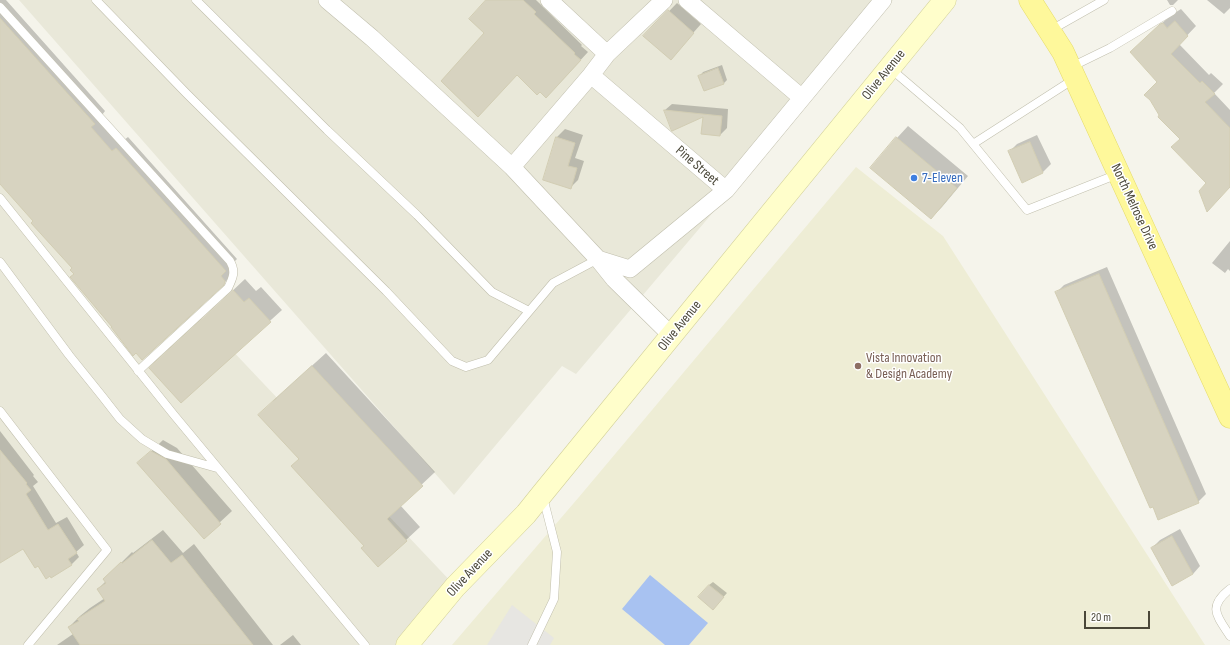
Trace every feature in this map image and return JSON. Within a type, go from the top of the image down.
[{"type":"main road","name":"Olive Avenue","points":[[406,645],[455,587],[526,514],[945,0]]},
{"type":"main road","name":"North Melrose Drive","points":[[1030,0],[1063,52],[1230,417]]},
{"type":"street","points":[[327,0],[372,38],[512,166],[598,259],[614,279],[672,336]]},
{"type":"street","points":[[549,0],[607,54]]},
{"type":"street","points":[[512,166],[591,75],[607,54],[664,0]]},
{"type":"street","points":[[687,0],[802,98]]},
{"type":"street","name":"Pine Street","points":[[591,75],[726,190],[883,0]]},
{"type":"street","points":[[598,259],[630,269],[726,190]]},
{"type":"lane","points":[[96,0],[187,94],[386,291],[452,361],[466,367],[488,360],[553,283],[598,259]]},
{"type":"lane","points":[[196,0],[327,130],[417,215],[492,292],[529,311]]},
{"type":"lane","points":[[1050,31],[1104,0]]},
{"type":"lane","points":[[0,7],[233,267],[234,277],[228,288],[138,371]]},
{"type":"lane","points":[[973,144],[1110,48],[1172,11]]},
{"type":"lane","points":[[890,68],[960,128],[1028,210],[1119,174]]},
{"type":"lane","points":[[0,198],[138,371],[364,645]]},
{"type":"lane","points":[[0,262],[69,355],[120,419],[142,440],[167,454],[217,468]]},
{"type":"lane","points":[[0,411],[107,550],[28,645]]},
{"type":"lane","points":[[532,645],[554,598],[557,552],[542,494]]},
{"type":"lane","points":[[1230,589],[1217,602],[1216,614],[1230,636]]},
{"type":"shaded area","points":[[19,0],[893,0],[576,374],[562,366],[454,495]]},
{"type":"shaded area","points":[[0,105],[456,587],[407,645],[0,645]]},
{"type":"shaded area","name":"Vista Innovation & Design Academy","points":[[856,167],[943,236],[1205,645],[452,645],[579,497]]},
{"type":"shaded area","points":[[512,605],[554,638],[550,645],[487,645]]},
{"type":"water","points":[[650,575],[708,623],[689,645],[665,645],[622,609]]},
{"type":"building","points":[[486,0],[523,0],[536,12],[534,14],[581,60],[546,98],[540,92],[537,95],[517,75],[478,117],[441,81],[484,33],[469,19]]},
{"type":"building","points":[[668,10],[694,33],[671,60],[643,36]]},
{"type":"building","points":[[0,18],[95,124],[91,127],[112,151],[116,148],[226,271],[221,276],[225,281],[224,285],[142,360],[136,353],[133,356],[112,327],[70,277],[74,274],[70,270],[72,268],[31,223],[33,221],[0,184]]},
{"type":"building","points":[[1175,21],[1188,36],[1171,54],[1200,83],[1202,81],[1215,94],[1205,102],[1230,128],[1230,187],[1207,212],[1199,191],[1206,183],[1171,147],[1180,139],[1158,117],[1159,115],[1150,100],[1144,95],[1157,82],[1130,52],[1160,24],[1163,23],[1167,28]]},
{"type":"building","points":[[718,68],[724,84],[704,91],[698,76]]},
{"type":"building","points":[[664,110],[722,116],[720,136],[701,134],[703,117],[672,131]]},
{"type":"building","points":[[556,137],[575,143],[568,166],[577,168],[571,189],[543,180]]},
{"type":"building","name":"7-Eleven","points":[[896,137],[957,188],[931,219],[870,168]]},
{"type":"building","points":[[1030,142],[1043,173],[1022,183],[1008,151]]},
{"type":"building","points":[[1099,274],[1199,503],[1158,520],[1153,507],[1150,508],[1055,292]]},
{"type":"building","points":[[233,290],[244,302],[249,298],[271,322],[181,403],[149,368]]},
{"type":"building","points":[[312,366],[423,486],[387,519],[407,541],[378,567],[361,548],[364,546],[291,466],[299,459],[258,415]]},
{"type":"building","points":[[0,450],[27,483],[26,484],[31,490],[26,494],[48,530],[58,524],[77,553],[68,559],[72,565],[51,578],[50,576],[46,579],[38,566],[35,568],[23,549],[0,563]]},
{"type":"building","points":[[151,451],[166,459],[221,524],[204,539],[137,463]]},
{"type":"building","points":[[1172,536],[1193,574],[1172,586],[1151,548]]},
{"type":"building","points":[[152,540],[171,563],[182,555],[253,645],[80,645],[68,627],[79,621],[77,619],[105,601],[97,589],[106,583],[103,579],[121,562],[122,563]]},
{"type":"building","points":[[709,585],[724,597],[713,610],[698,597]]},
{"type":"place","name":"7-Eleven","points":[[914,178]]},
{"type":"place","name":"Vista Innovation & Design Academy","points":[[858,366]]}]
